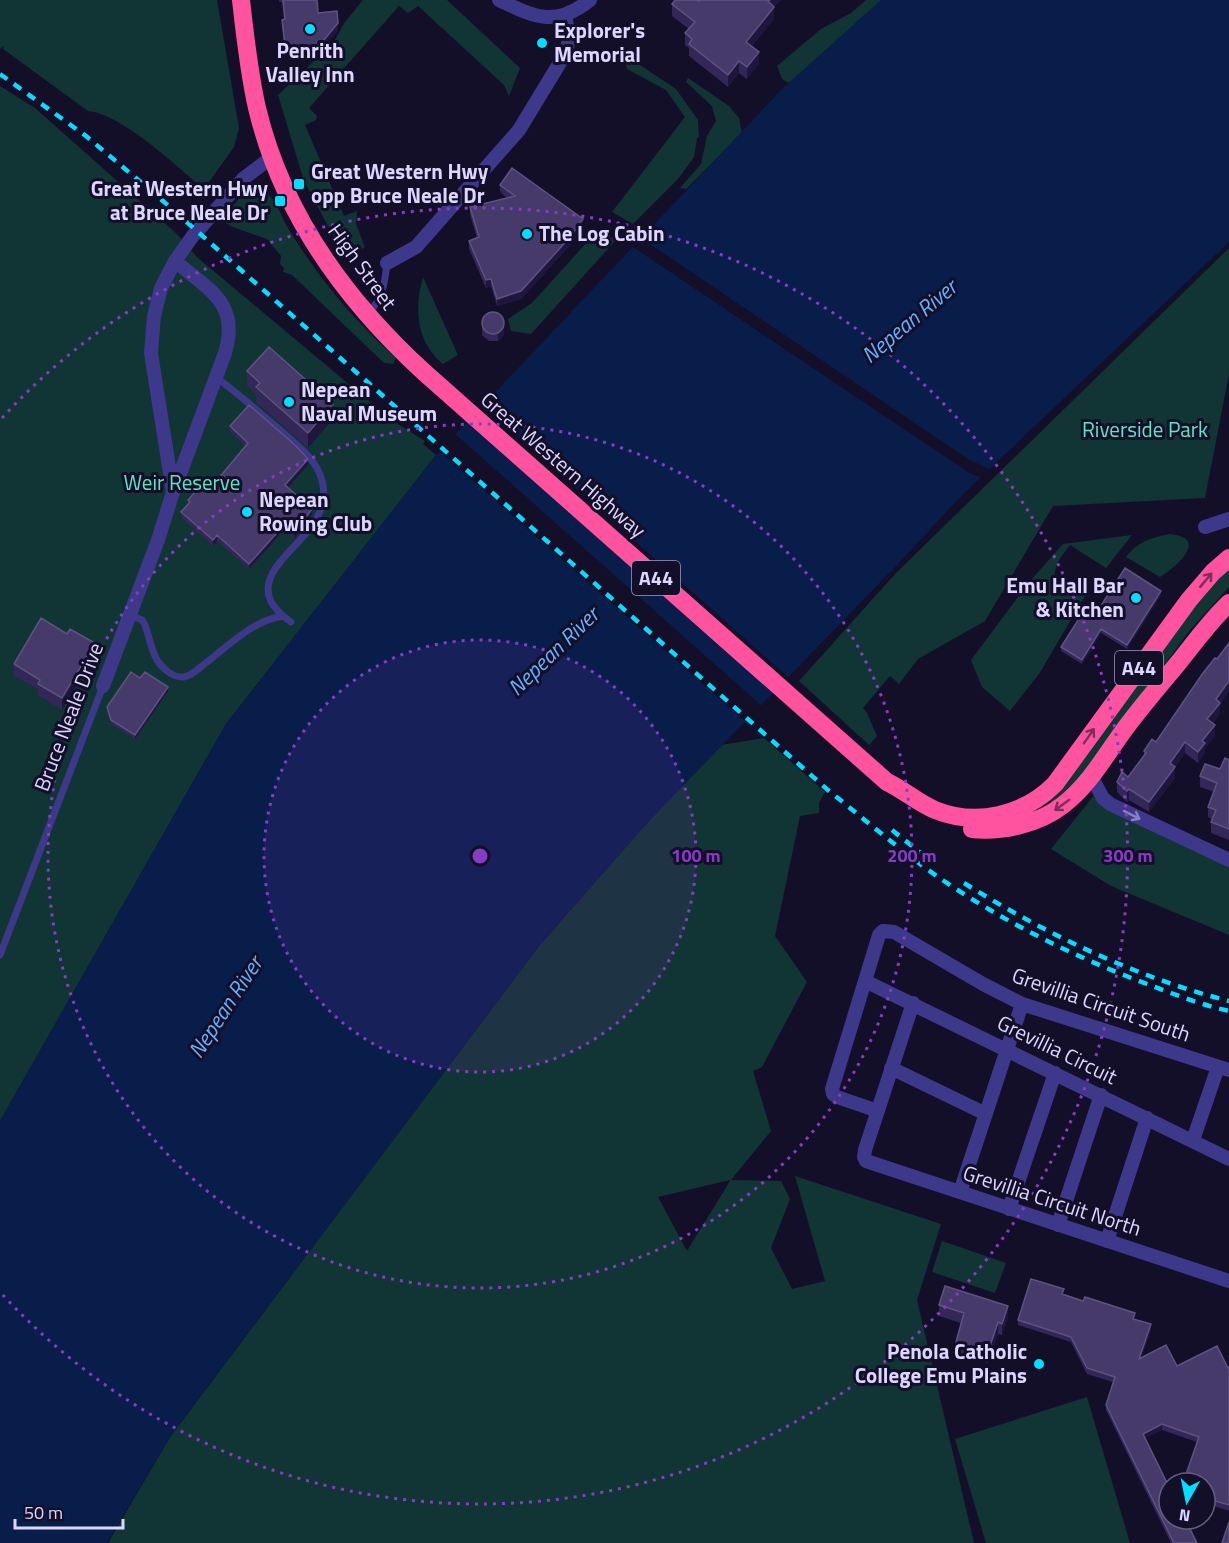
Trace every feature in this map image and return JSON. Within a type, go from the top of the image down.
[{"type":"highway","name":"High Street","points":[[241,0],[257,108],[272,157],[296,210],[316,247],[366,315],[425,373]]},
{"type":"highway","name":"Great Western Highway","points":[[425,373],[887,782],[936,810],[966,818],[1000,815],[1036,801],[1055,784],[1189,600],[1213,572],[1229,558]]},
{"type":"highway","name":"Great Western Highway","points":[[887,782],[891,792],[923,814],[960,827],[996,829],[1032,820],[1061,807],[1091,776],[1204,629],[1229,603]]},
{"type":"street","points":[[499,0],[538,16],[565,16],[590,0]]},
{"type":"street","points":[[387,263],[416,247],[519,130],[567,51],[569,35],[565,16]]},
{"type":"street","name":"Bruce Neale Drive","points":[[173,492],[151,353],[151,335],[161,288],[175,261],[192,237],[238,185],[272,157]]},
{"type":"street","name":"Bruce Neale Drive","points":[[103,686],[228,344],[229,317],[224,306],[217,297],[175,261]]},
{"type":"street","points":[[1204,527],[1229,519]]},
{"type":"street","points":[[1091,776],[1103,798],[1110,804],[1229,860]]},
{"type":"street","name":"Grevillia Circuit South","points":[[865,981],[879,935],[888,930],[1022,1004],[1223,1069]]},
{"type":"street","points":[[865,981],[832,1089],[833,1094],[837,1097],[878,1111],[913,1004]]},
{"type":"street","name":"Grevillia Circuit","points":[[865,981],[1229,1159]]},
{"type":"street","points":[[960,1192],[1022,1004]]},
{"type":"street","points":[[891,1068],[986,1114]]},
{"type":"street","points":[[1193,1140],[1223,1069]]},
{"type":"street","points":[[1009,1209],[1054,1073]]},
{"type":"street","points":[[1058,1225],[1101,1095]]},
{"type":"street","name":"Grevillia Circuit North","points":[[878,1111],[864,1157],[873,1164],[1229,1281]]},
{"type":"street","points":[[1107,1241],[1147,1118]]},
{"type":"lane","points":[[366,315],[381,296],[387,263]]},
{"type":"lane","points":[[217,378],[308,456],[321,480],[322,500],[319,517],[278,565],[269,582],[271,602],[291,622]]},
{"type":"lane","points":[[130,615],[142,620],[155,656],[161,665],[171,674],[182,677],[192,673],[264,621],[283,616]]},
{"type":"lane","name":"Bruce Neale Drive","points":[[0,955],[103,686]]},
{"type":"green space","points":[[0,0],[217,0],[239,128],[234,147],[204,189],[132,131],[102,114],[88,111],[3,49],[4,46],[0,49]]},
{"type":"green space","points":[[363,0],[447,0],[520,68],[509,96],[504,85],[418,6],[408,13],[399,6],[309,108],[317,116],[316,120],[305,125],[344,216],[357,211],[356,224],[365,247],[346,260],[304,181],[278,95],[333,43],[345,22]]},
{"type":"green space","points":[[866,0],[884,0],[794,86],[782,79],[777,66],[821,29],[851,13]]},
{"type":"green space","points":[[631,59],[676,89],[698,120],[699,137],[694,157],[679,178],[633,224],[612,212],[685,117],[666,90],[627,69],[625,61]]},
{"type":"green space","points":[[688,78],[729,106],[739,118],[742,133],[686,189],[680,188],[701,164],[707,136],[716,121],[712,106],[686,82]]},
{"type":"green space","name":"Weir Reserve","points":[[0,86],[35,108],[177,234],[198,258],[393,421],[425,441],[423,444],[436,455],[226,724],[0,1121]]},
{"type":"green space","points":[[256,188],[263,190],[272,199],[312,265],[338,298],[396,358],[393,364],[384,363],[292,275],[283,272],[284,268],[280,264],[281,256],[267,239],[230,226],[222,220],[239,199],[252,193]]},
{"type":"green space","points":[[598,230],[616,240],[531,334],[511,331],[508,319],[532,303]]},
{"type":"green space","name":"Riverside Park","points":[[1229,248],[1229,374],[1205,498],[1053,506],[985,621],[918,659],[899,684],[890,676],[863,708],[877,736],[869,745],[799,681],[896,573]]},
{"type":"green space","points":[[423,277],[458,355],[443,364],[427,345],[419,324],[418,312]]},
{"type":"green space","points":[[1170,534],[1188,541],[1189,547],[1181,560],[1160,577],[1126,557],[1145,541]]},
{"type":"green space","points":[[1132,535],[1106,568],[1070,545],[1063,554],[1055,573],[1057,584],[1066,584],[1085,596],[1039,674],[1010,711],[982,687],[971,660],[1030,581],[1063,544]]},
{"type":"green space","points":[[1229,566],[1229,587],[1190,630],[1080,780],[1053,804],[1050,801],[1181,623]]},
{"type":"green space","points":[[764,738],[825,792],[819,803],[819,813],[800,816],[775,936],[807,982],[762,1067],[753,1071],[771,1131],[731,1180],[781,1181],[790,1199],[771,1248],[792,1289],[825,1281],[795,1176],[941,1224],[917,1300],[974,1543],[108,1543],[170,1437],[539,946],[647,823],[721,745]],"holes":[[[730,1181],[687,1251],[658,1197]]]},
{"type":"green space","points":[[1095,794],[1114,812],[1229,866],[1229,935],[1111,886],[1051,849]]},
{"type":"green space","points":[[942,1241],[1006,1263],[995,1293],[932,1272]]},
{"type":"green space","points":[[1087,1397],[1130,1543],[986,1543],[955,1439]]},
{"type":"water","name":"Nepean River","points":[[881,0],[1229,0],[1229,242],[961,496],[647,823],[539,946],[170,1437],[107,1543],[0,1543],[0,1121],[226,724],[436,455],[783,88]]},
{"type":"pier","points":[[638,236],[968,459],[991,470],[983,479],[968,472],[630,245]]},
{"type":"pier","points":[[480,403],[790,679],[776,693],[465,419]]},
{"type":"pier","points":[[453,432],[763,707],[747,723],[437,449]]},
{"type":"building","name":"Penrith Valley Inn","points":[[283,0],[317,0],[318,13],[337,11],[338,23],[319,46],[289,48],[289,44],[285,44],[282,20],[285,19]]},
{"type":"building","points":[[675,0],[770,0],[768,1],[774,7],[746,42],[759,52],[747,67],[739,61],[728,75],[689,44],[692,39],[685,33],[695,22],[672,4]]},
{"type":"building","name":"The Log Cabin","points":[[512,168],[583,219],[571,236],[521,291],[497,299],[491,279],[486,280],[469,241],[479,237],[470,207],[515,196],[500,185]]},
{"type":"building","points":[[493,312],[501,315],[504,323],[501,331],[493,334],[485,331],[482,323],[485,315]]},
{"type":"building","points":[[269,347],[333,404],[308,433],[256,387],[260,383],[247,371]]},
{"type":"building","name":"Nepean Rowing Club","points":[[249,405],[308,459],[285,485],[312,509],[294,533],[284,525],[249,564],[217,535],[213,540],[181,512],[202,484],[209,490],[248,443],[230,426]]},
{"type":"building","points":[[1125,568],[1161,591],[1127,645],[1101,629],[1082,660],[1061,647],[1087,606],[1097,612]]},
{"type":"building","points":[[41,618],[67,634],[70,629],[95,643],[62,698],[38,684],[40,680],[14,664]]},
{"type":"building","points":[[1229,643],[1229,681],[1216,699],[1220,703],[1207,719],[1215,725],[1202,741],[1205,743],[1198,752],[1185,742],[1170,763],[1175,767],[1149,802],[1129,789],[1127,791],[1117,782],[1122,772],[1128,777],[1146,753],[1144,751],[1152,739],[1156,742],[1203,673]]},
{"type":"building","points":[[131,672],[140,678],[145,672],[168,687],[135,735],[111,720],[107,707]]},
{"type":"building","points":[[1225,758],[1229,760],[1229,829],[1211,822],[1216,810],[1208,807],[1217,783],[1200,776],[1205,764],[1220,769]]},
{"type":"building","points":[[1031,1279],[1064,1289],[1062,1294],[1083,1301],[1085,1297],[1135,1313],[1133,1319],[1151,1324],[1139,1359],[1166,1345],[1177,1366],[1217,1346],[1229,1367],[1229,1505],[1217,1502],[1217,1471],[1187,1471],[1199,1437],[1162,1424],[1143,1434],[1161,1471],[1157,1471],[1157,1508],[1106,1405],[1115,1377],[1087,1368],[1071,1337],[1018,1320]]},
{"type":"building","points":[[945,1286],[1008,1306],[1002,1324],[998,1322],[988,1352],[956,1342],[964,1313],[939,1305]]},
{"type":"building","points":[[1229,1522],[1229,1543],[1222,1543]]},
{"type":"building","points":[[1168,1531],[1191,1531],[1197,1543],[1174,1543]]},
{"type":"railway","points":[[0,74],[86,136],[163,201],[829,791],[914,860],[968,897],[1068,951],[1167,992],[1229,1011]]},
{"type":"railway","points":[[892,830],[927,858]]},
{"type":"railway","points":[[964,883],[1027,920],[1125,967],[1229,1001]]},
{"type":"place","name":"Penrith Valley Inn","points":[[310,29]]},
{"type":"place","name":"Explorer's Memorial","points":[[542,43]]},
{"type":"place","name":"Great Western Hwy opp Bruce Neale Dr","points":[[299,184]]},
{"type":"place","name":"Great Western Hwy at Bruce Neale Dr","points":[[280,201]]},
{"type":"place","name":"The Log Cabin","points":[[527,234]]},
{"type":"place","name":"Nepean Naval Museum","points":[[289,402]]},
{"type":"place","name":"Nepean Rowing Club","points":[[247,512]]},
{"type":"place","name":"Emu Hall Bar & Kitchen","points":[[1136,598]]},
{"type":"place","name":"Penola Catholic College Emu Plains","points":[[1039,1364]]}]
